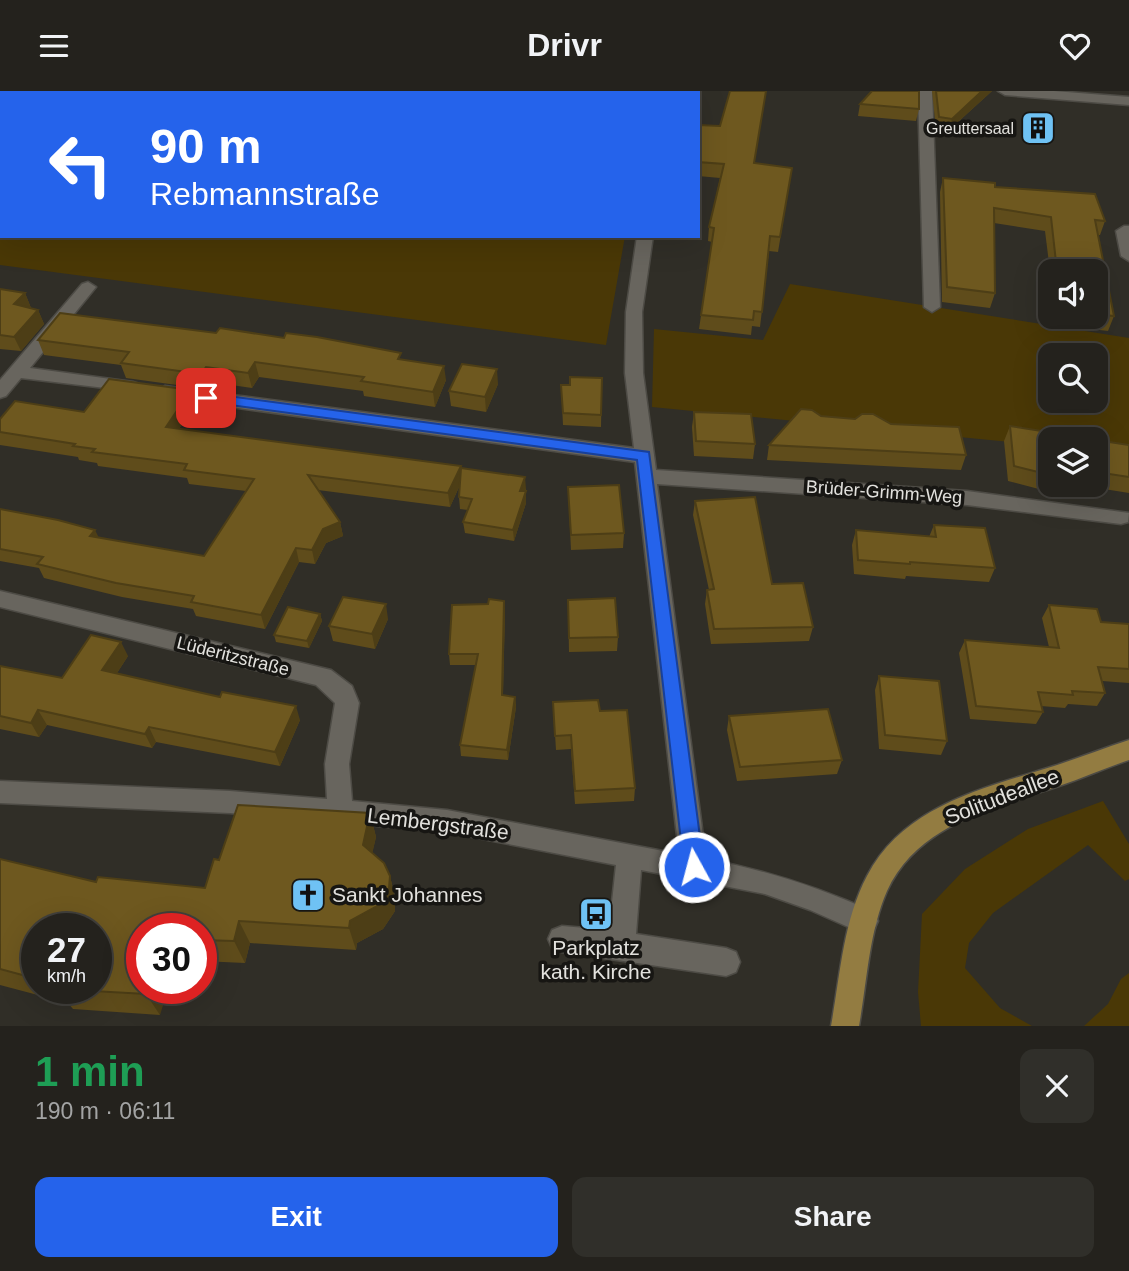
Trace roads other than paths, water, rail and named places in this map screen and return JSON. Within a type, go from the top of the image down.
[{"type":"main road","name":"Solitudeallee","points":[[845,1026],[864,921],[877,884],[890,860],[904,843],[929,826],[972,804],[1129,750]]},
{"type":"street","points":[[925,91],[932,307]]},
{"type":"street","points":[[1005,91],[1129,101]]},
{"type":"street","points":[[1129,231],[1124,231],[1129,256]]},
{"type":"street","points":[[645,238],[634,312],[634,373],[694,867]]},
{"type":"street","points":[[0,392],[88,287]]},
{"type":"street","name":"Brüder-Grimm-Weg","points":[[17,372],[644,466],[967,498],[1121,517]]},
{"type":"street","name":"Lüderitzstraße","points":[[0,599],[323,677],[335,684],[344,693],[347,703],[337,764],[340,812]]},
{"type":"street","name":"Lembergstraße","points":[[0,792],[230,802],[447,821],[765,882],[816,899],[864,921]]},
{"type":"street","points":[[622,945],[623,899],[630,857]]},
{"type":"street","points":[[562,939],[622,945],[726,962]]},
{"type":"place","name":"Greuttersaal","points":[[1038,128]]},
{"type":"place","name":"Sankt Johannes","points":[[308,895]]},
{"type":"place","name":"Parkplatz kath. Kirche","points":[[596,914]]}]
